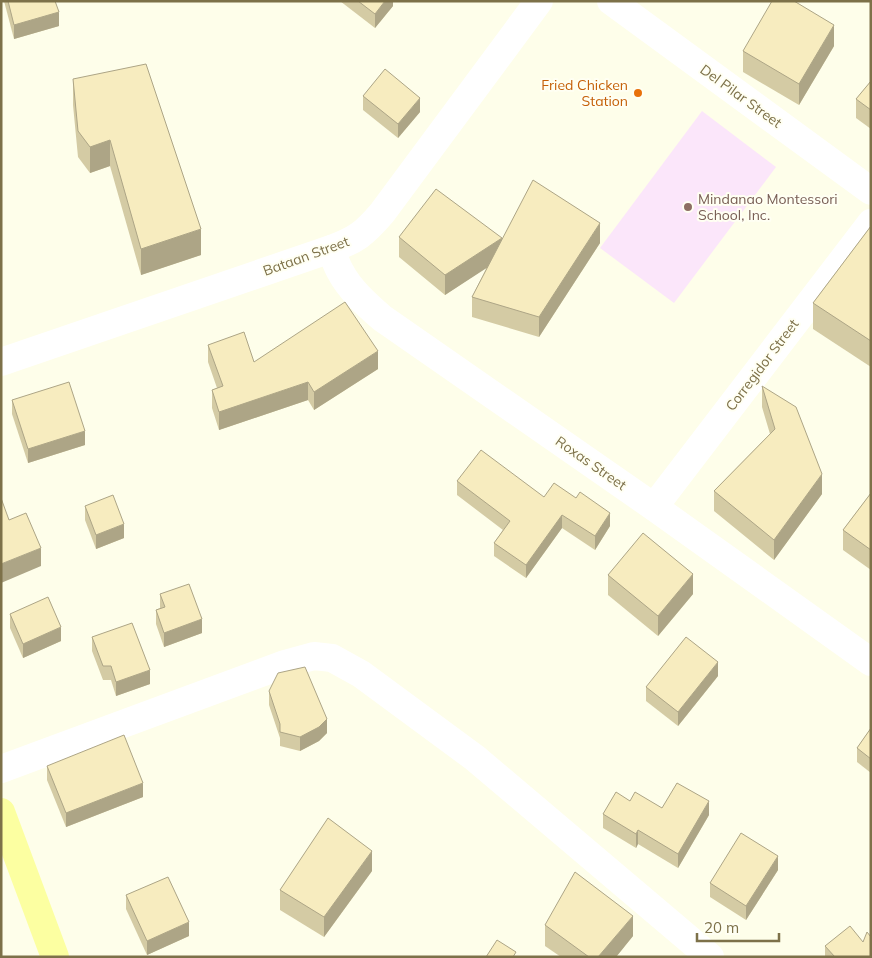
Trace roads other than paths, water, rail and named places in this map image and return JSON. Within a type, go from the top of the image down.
[{"type":"main road","points":[[1,812],[55,957]]},
{"type":"street","name":"Bataan Street","points":[[1,362],[331,249],[348,243],[361,235],[382,213],[539,1]]},
{"type":"street","name":"Del Pilar Street","points":[[611,1],[871,191]]},
{"type":"street","name":"Corregidor Street","points":[[654,507],[871,223]]},
{"type":"street","name":"Roxas Street","points":[[331,249],[339,270],[349,286],[382,318],[654,507],[871,662]]},
{"type":"street","points":[[1,769],[284,664],[314,656],[332,658],[361,674],[475,758],[710,957]]},
{"type":"place","name":"Fried Chicken Station","points":[[638,93]]},
{"type":"place","name":"Mindanao Montessori School, Inc.","points":[[688,207]]}]
